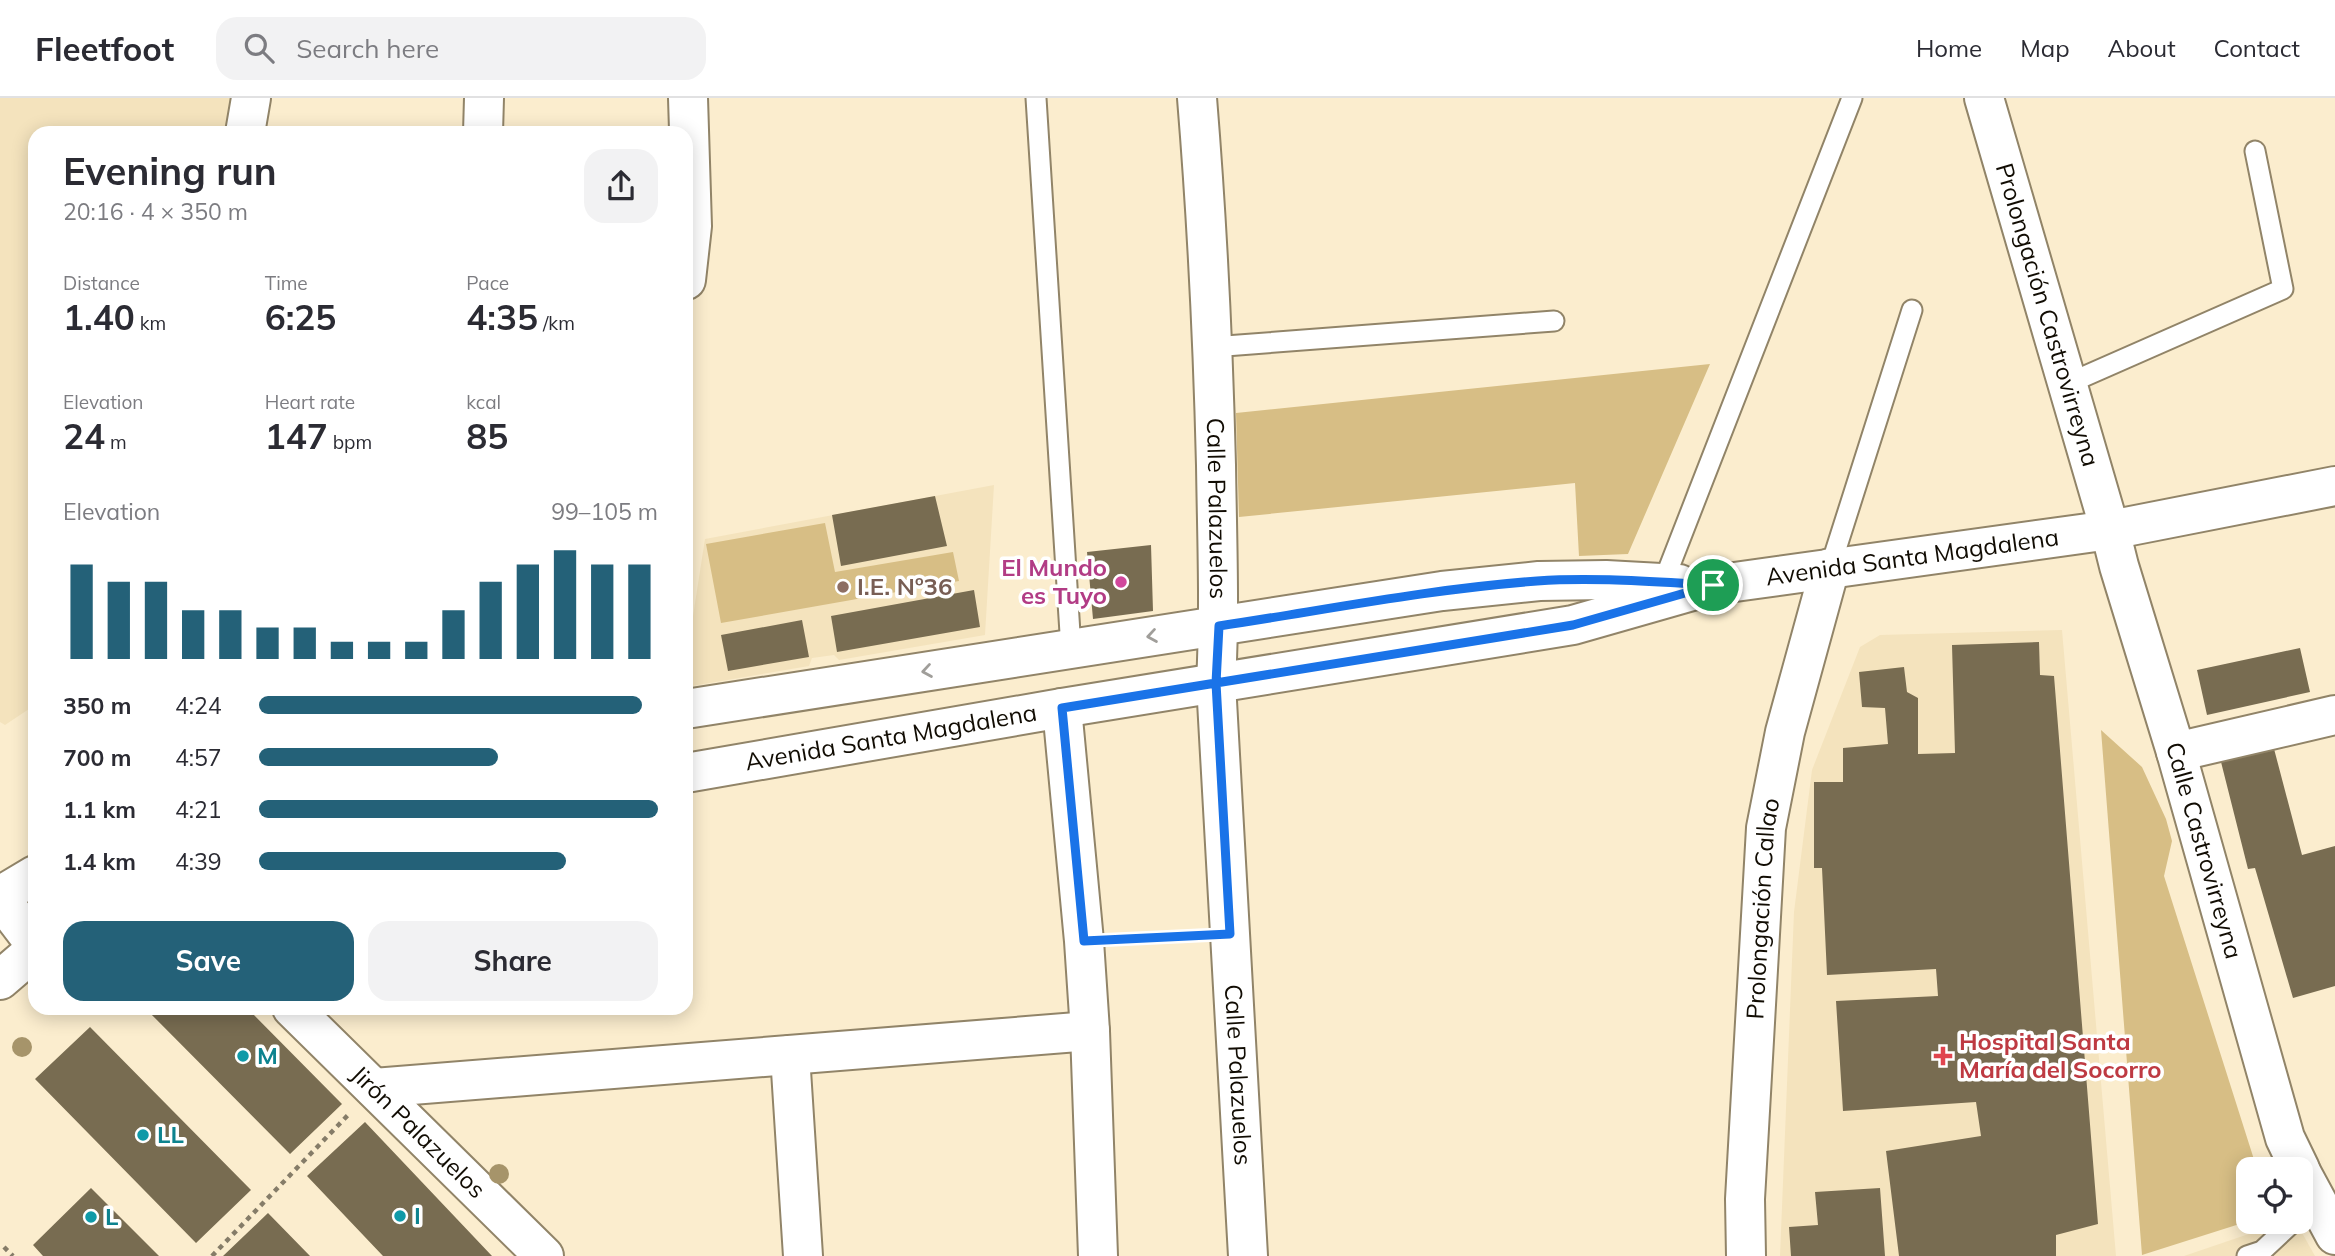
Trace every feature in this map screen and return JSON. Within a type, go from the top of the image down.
[{"type":"street","points":[[246,126],[251,98]]},
{"type":"street","points":[[483,126],[484,98]]},
{"type":"street","points":[[688,98],[689,126]]},
{"type":"street","name":"Calle Palazuelos","points":[[1198,98],[1212,347],[1219,626],[1216,683],[1248,1256]]},
{"type":"street","name":"Prolongación Castrovirreyna","points":[[1984,98],[2110,530]]},
{"type":"street","name":"Avenida Santa Magdalena","points":[[693,772],[1062,708],[1573,625],[1713,585],[2110,530],[2335,486]]},
{"type":"street","name":"Calle Castrovirreyna","points":[[2110,530],[2291,1157]]},
{"type":"street","name":"Prolongación Callao","points":[[1746,1256],[1745,1199],[1766,828],[1785,732],[1830,568]]},
{"type":"street","name":"Avenida Santa Magdalena","points":[[693,708],[1442,591],[1539,581],[1713,585]]},
{"type":"street","points":[[1062,708],[1090,1031],[1098,1256]]},
{"type":"street","points":[[2176,752],[2335,715]]},
{"type":"street","points":[[28,879],[0,897],[28,935]]},
{"type":"street","points":[[0,980],[28,956]]},
{"type":"street","name":"Jirón Palazuelos","points":[[299,1015],[544,1256]]},
{"type":"street","points":[[374,1088],[1090,1031]]},
{"type":"street","points":[[790,1055],[803,1256]]},
{"type":"street","name":"Calle Castrovirreyna","points":[[2313,1208],[2335,1235]]},
{"type":"lane","points":[[1036,98],[1071,649]]},
{"type":"lane","points":[[1663,583],[1852,98]]},
{"type":"lane","points":[[2067,384],[2283,289],[2255,151]]},
{"type":"lane","points":[[1830,568],[1912,310]]},
{"type":"lane","points":[[1212,347],[1554,321]]},
{"type":"lane","points":[[2258,1254],[2273,1234]]},
{"type":"path","points":[[1084,941],[1230,934]]},
{"type":"path","points":[[212,1256],[374,1088]]},
{"type":"path","points":[[4,1247],[13,1256]]},
{"type":"shaded area","points":[[0,98],[237,98],[233,126],[28,126],[28,710],[5,725],[0,722]]},
{"type":"shaded area","points":[[1710,364],[1628,554],[1579,556],[1575,483],[1239,517],[1236,413]]},
{"type":"shaded area","name":"I.E. Nº36","points":[[994,485],[985,635],[839,660],[834,655],[812,658],[809,666],[693,686],[693,616],[705,539]]},
{"type":"shaded area","points":[[825,523],[835,572],[953,552],[959,581],[721,623],[706,544]]},
{"type":"shaded area","name":"Hospital Santa María del Socorro","points":[[2062,630],[2116,1256],[1780,1256],[1794,912],[1812,770],[1860,647],[1880,635]]},
{"type":"shaded area","points":[[2101,730],[2142,767],[2166,819],[2172,841],[2164,876],[2253,1157],[2236,1157],[2236,1225],[2142,1255]]},
{"type":"shaded area","points":[[2249,1234],[2303,1234],[2315,1256],[2184,1256]]},
{"type":"building","points":[[935,496],[947,546],[841,566],[832,515]]},
{"type":"building","name":"El Mundo es Tuyo","points":[[1151,545],[1153,611],[1093,619],[1087,552]]},
{"type":"building","points":[[974,590],[980,627],[837,652],[831,616]]},
{"type":"building","points":[[802,620],[809,657],[728,671],[721,635]]},
{"type":"building","name":"Hospital Santa María del Socorro","points":[[2039,642],[2040,675],[2054,676],[2098,1224],[2056,1235],[2056,1256],[1899,1256],[1886,1151],[1981,1136],[1976,1102],[1843,1111],[1836,1001],[1938,996],[1936,969],[1827,975],[1822,868],[1814,868],[1814,782],[1843,782],[1843,748],[1888,744],[1885,708],[1862,707],[1859,672],[1904,667],[1907,692],[1918,698],[1918,754],[1955,753],[1952,645]]},
{"type":"building","points":[[2300,648],[2310,692],[2207,715],[2197,670]]},
{"type":"building","points":[[2273,745],[2302,855],[2335,846],[2335,986],[2293,998],[2255,868],[2248,869],[2220,758]]},
{"type":"building","name":"M","points":[[152,1015],[254,1015],[342,1104],[290,1154]]},
{"type":"building","name":"LL","points":[[90,1027],[251,1190],[196,1243],[35,1079]]},
{"type":"building","name":"I","points":[[365,1122],[492,1256],[383,1256],[307,1176]]},
{"type":"building","name":"L","points":[[91,1188],[159,1256],[43,1256],[33,1245]]},
{"type":"building","points":[[1880,1188],[1885,1256],[1791,1256],[1789,1227],[1818,1225],[1815,1192]]},
{"type":"building","points":[[268,1213],[310,1256],[223,1256]]},
{"type":"place","name":"El Mundo es Tuyo","points":[[1121,582]]},
{"type":"place","name":"I.E. Nº36","points":[[843,587]]},
{"type":"place","name":"M","points":[[243,1056]]},
{"type":"place","name":"Hospital Santa María del Socorro","points":[[1943,1056]]},
{"type":"place","name":"LL","points":[[143,1135]]},
{"type":"place","name":"I","points":[[400,1216]]},
{"type":"place","name":"L","points":[[91,1217]]},
{"type":"route","points":[[1713,585],[1573,625],[1305,668],[1216,683],[1062,708],[1084,941],[1230,934],[1216,683],[1219,626],[1442,591],[1539,581],[1606,580],[1713,585]]}]
